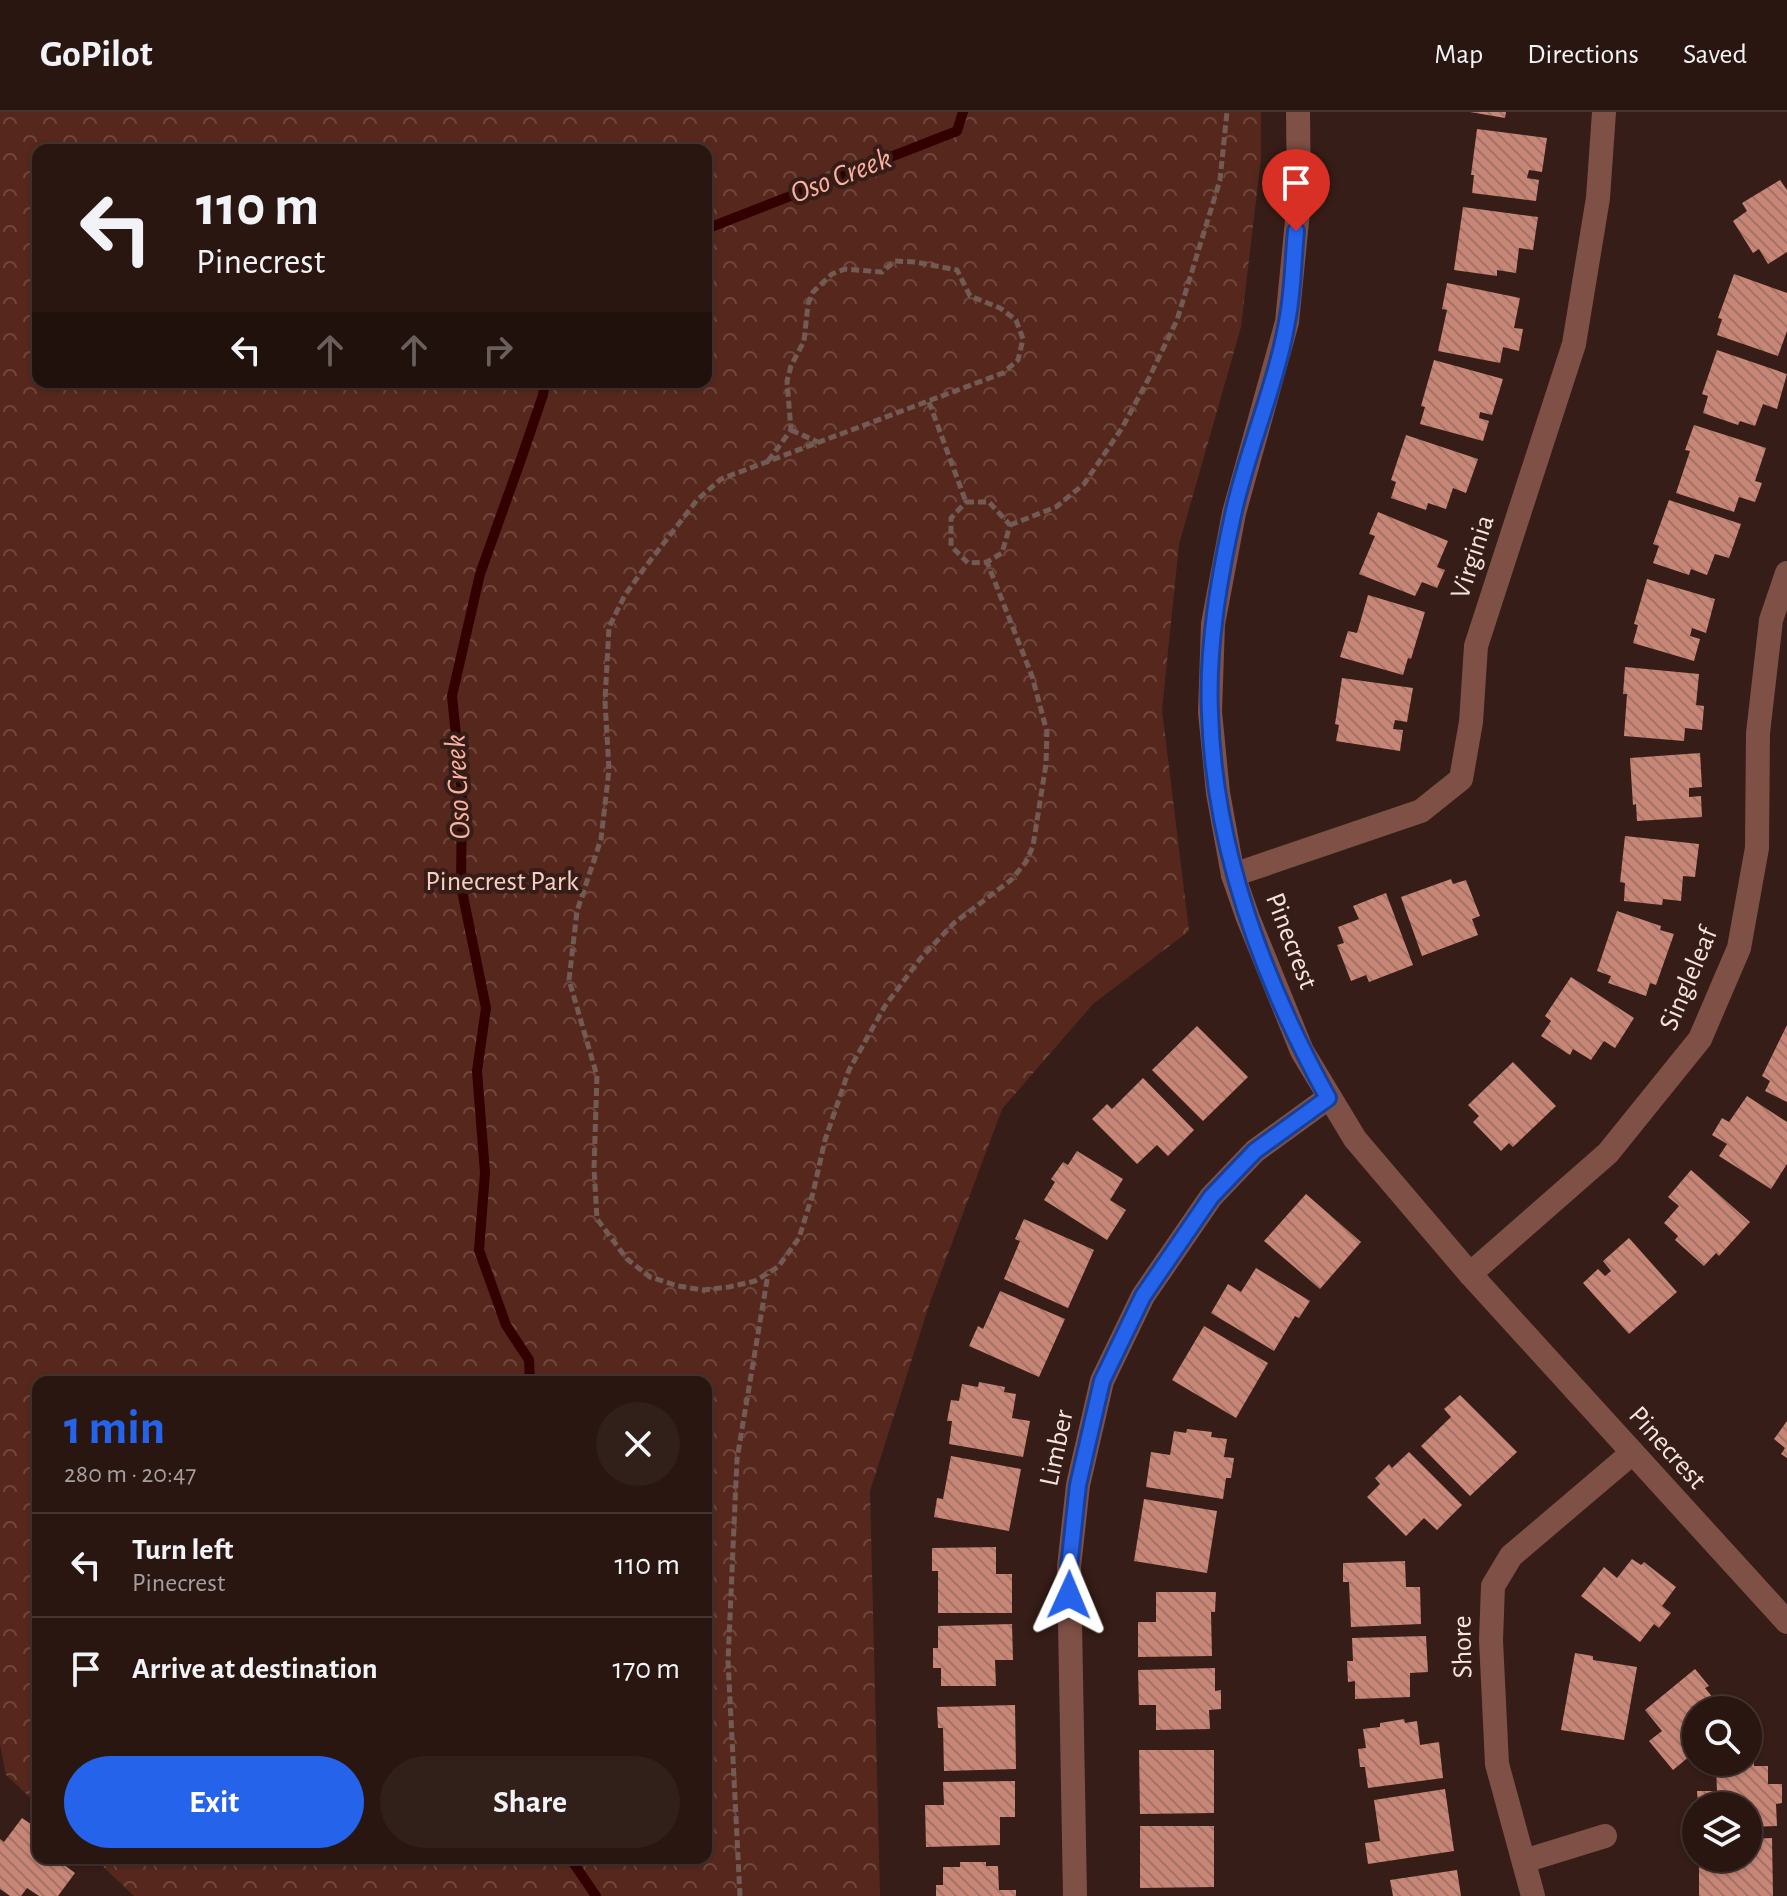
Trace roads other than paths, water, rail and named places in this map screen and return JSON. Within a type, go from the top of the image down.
[{"type":"street","name":"Pinecrest","points":[[1298,112],[1299,201],[1287,322],[1234,513],[1213,624],[1210,712],[1218,793],[1233,875],[1302,1051],[1355,1139],[1470,1274],[1787,1622]]},
{"type":"street","name":"Virginia","points":[[1233,875],[1421,811],[1461,779],[1471,722],[1476,646],[1574,344],[1598,198],[1604,112]]},
{"type":"street","name":"Singleleaf","points":[[1470,1274],[1608,1153],[1700,1039],[1739,948],[1757,848],[1758,733],[1771,620],[1787,573]]},
{"type":"street","name":"Limber","points":[[1075,1896],[1069,1567],[1078,1485],[1102,1381],[1143,1296],[1211,1197],[1255,1151],[1328,1098]]},
{"type":"street","name":"Shore","points":[[1533,1896],[1497,1764],[1491,1640],[1493,1586],[1511,1556],[1631,1454]]},
{"type":"street","points":[[1524,1861],[1605,1836]]},
{"type":"waterway","name":"Oso Creek","points":[[712,227],[957,131],[963,112]]},
{"type":"waterway","name":"Oso Creek","points":[[530,1376],[529,1360],[506,1325],[479,1250],[485,1173],[477,1071],[486,1008],[461,886],[462,794],[452,696],[480,574],[544,388]]},
{"type":"waterway","name":"Oso Creek","points":[[574,1864],[596,1896]]},
{"type":"park label","name":"Pinecrest Park","points":[[502,882]]}]
